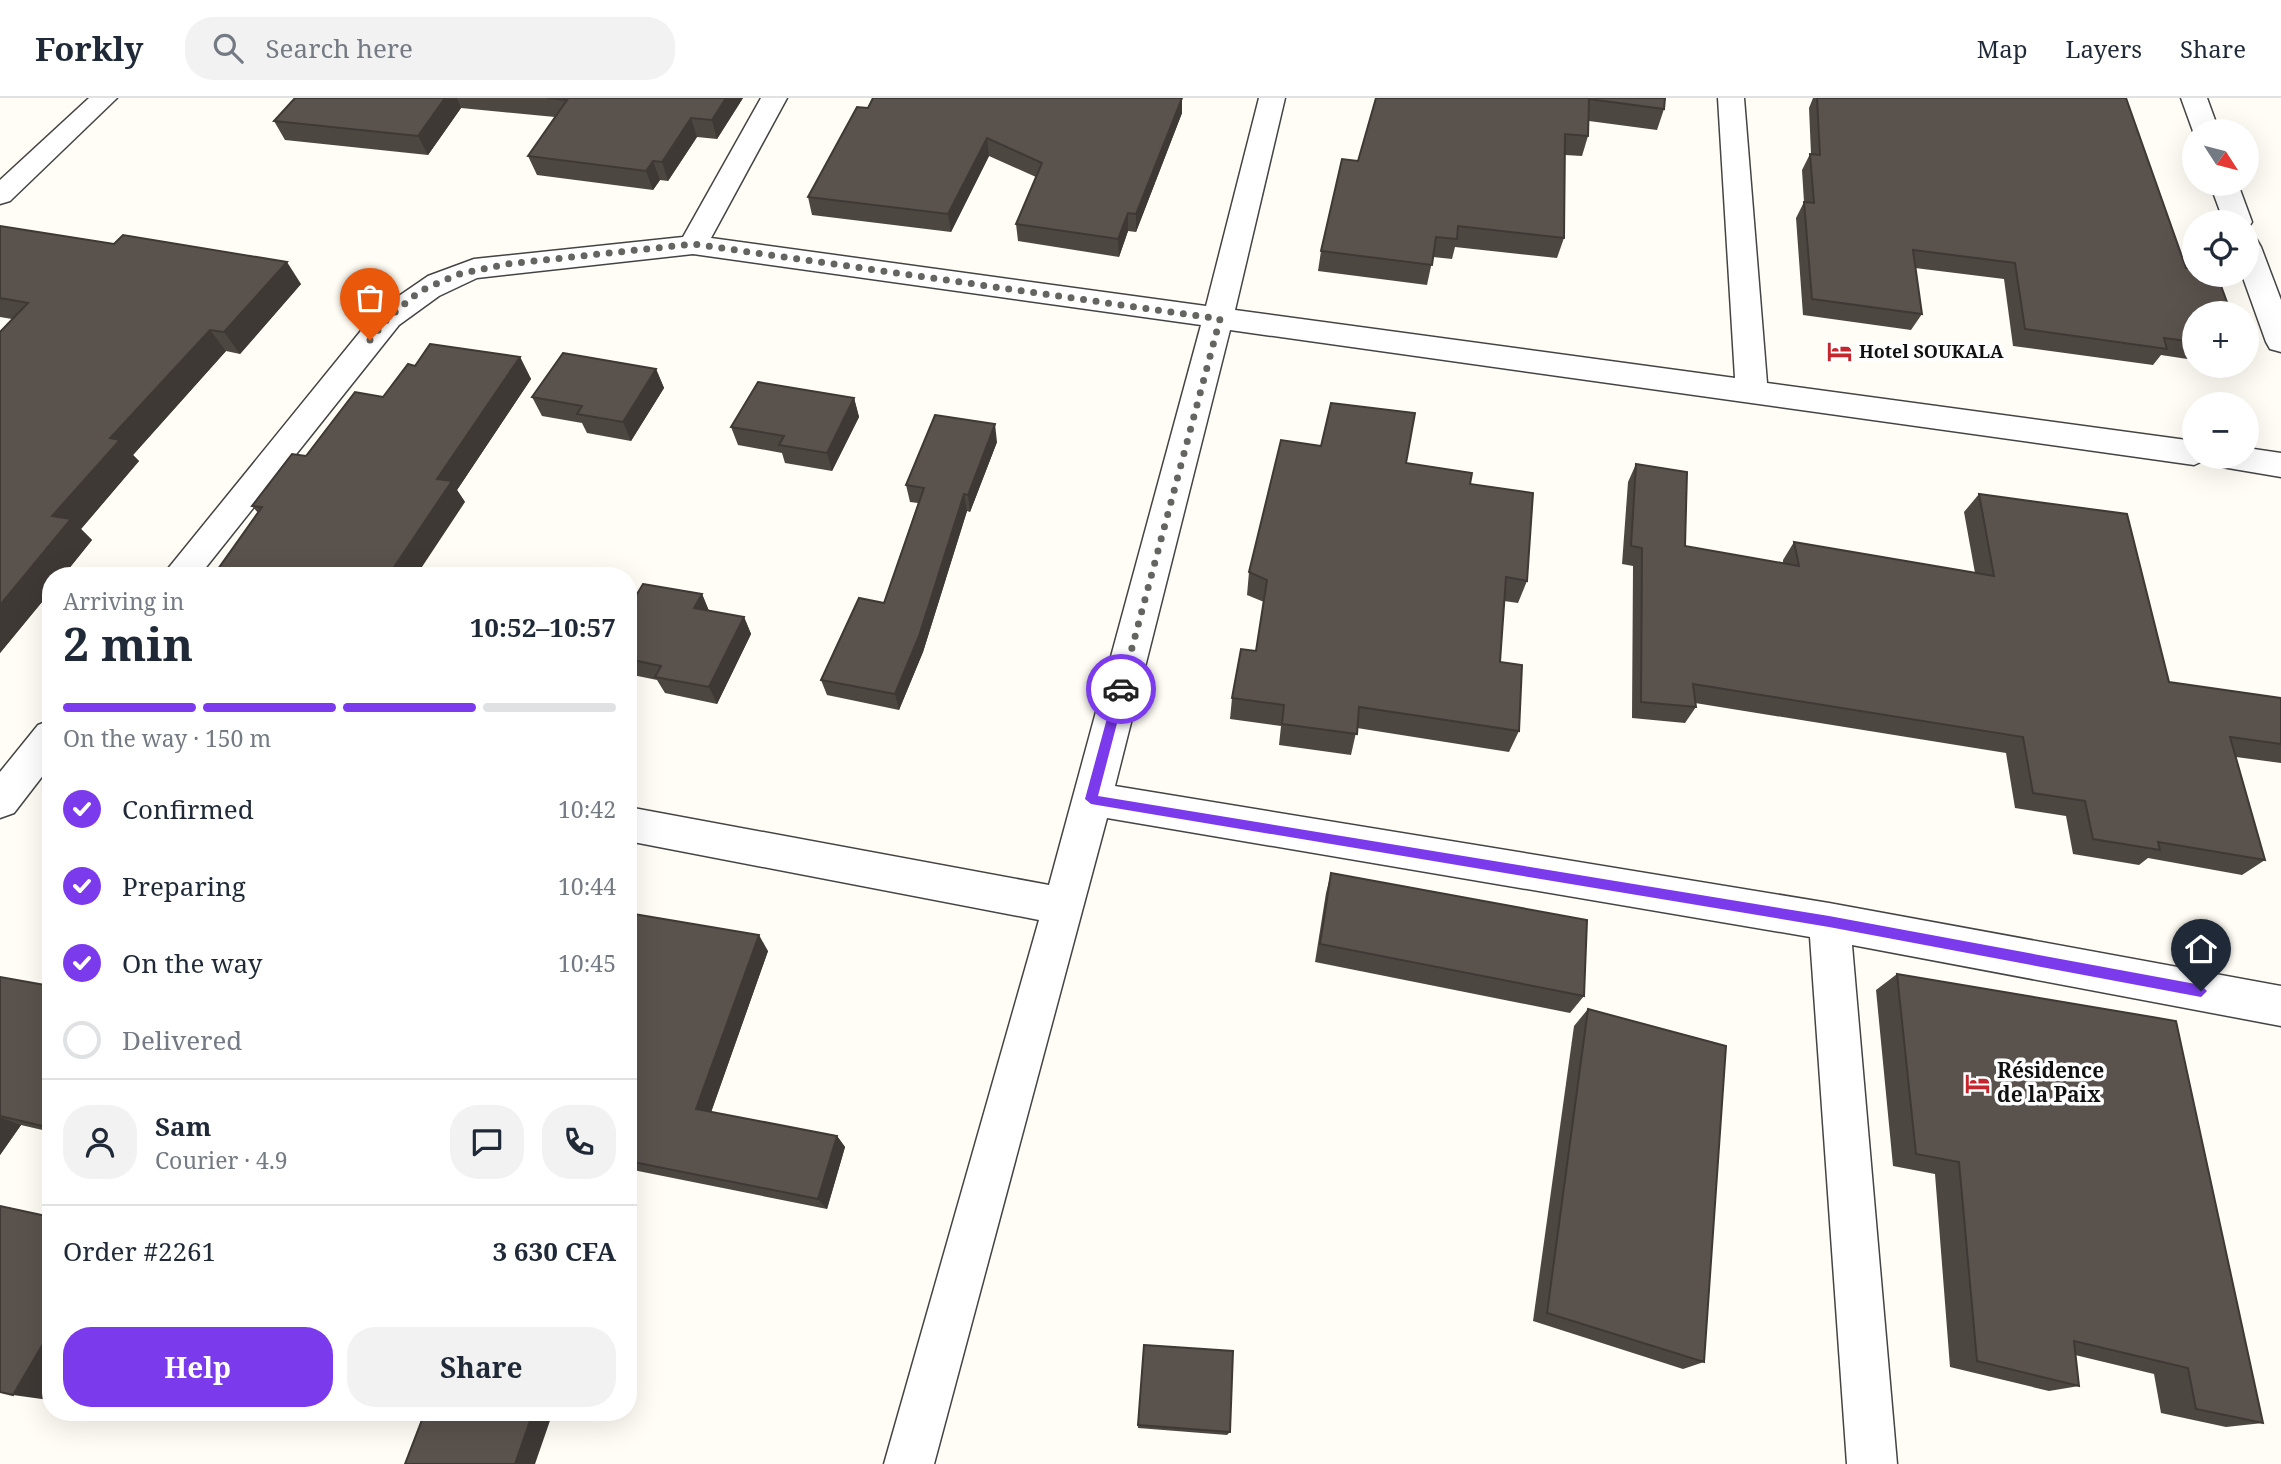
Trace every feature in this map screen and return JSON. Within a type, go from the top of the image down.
[{"type":"street","points":[[0,195],[104,98]]},
{"type":"street","points":[[693,244],[774,98]]},
{"type":"street","points":[[909,1464],[1064,906],[1220,319],[1272,98]]},
{"type":"street","points":[[1731,98],[1752,392]]},
{"type":"street","points":[[2194,98],[2202,119]]},
{"type":"street","points":[[186,567],[388,318],[420,291],[444,278],[474,270],[693,244],[2182,451]]},
{"type":"street","points":[[2259,281],[2281,342]]},
{"type":"street","points":[[2259,462],[2281,465]]},
{"type":"street","points":[[0,801],[42,747]]},
{"type":"street","points":[[1091,799],[1829,922],[2281,1006]]},
{"type":"street","points":[[637,826],[1064,906]]},
{"type":"street","points":[[1829,922],[1872,1464]]},
{"type":"building","points":[[295,98],[445,98],[418,136],[274,121]]},
{"type":"building","points":[[547,98],[726,98],[712,120],[691,118],[662,162],[653,161],[646,171],[528,156],[567,100]]},
{"type":"building","points":[[873,98],[1182,98],[1136,214],[1128,213],[1118,239],[1016,224],[1042,163],[987,138],[948,214],[808,197],[857,107],[868,108]]},
{"type":"building","points":[[1376,98],[1665,98],[1664,109],[1589,99],[1588,136],[1565,134],[1564,238],[1458,226],[1457,239],[1436,237],[1432,265],[1321,251],[1342,159],[1358,161]]},
{"type":"building","points":[[1817,98],[2126,98],[2182,257],[2182,287],[2221,287],[2227,301],[2182,301],[2182,340],[2164,338],[2167,349],[2025,329],[2015,263],[1913,250],[1922,314],[1812,299],[1804,202],[1814,203],[1810,154],[1820,155]]},
{"type":"building","points":[[0,226],[114,244],[123,235],[287,262],[224,332],[210,330],[110,438],[120,440],[52,516],[71,519],[0,605],[0,332],[28,303],[0,298]]},
{"type":"building","points":[[430,344],[520,357],[437,479],[452,481],[394,567],[219,567],[262,507],[252,506],[292,454],[306,456],[355,392],[383,397],[408,364],[415,366]]},
{"type":"building","points":[[563,353],[656,369],[623,422],[577,414],[582,406],[532,397]]},
{"type":"building","points":[[758,382],[854,398],[827,453],[779,445],[784,436],[731,427]]},
{"type":"building","points":[[1331,403],[1415,413],[1406,463],[1472,473],[1470,484],[1533,493],[1527,581],[1506,577],[1500,662],[1522,665],[1519,731],[1359,707],[1357,734],[1282,724],[1284,705],[1232,698],[1241,649],[1256,651],[1267,580],[1249,572],[1281,440],[1321,446]]},
{"type":"building","points":[[935,415],[995,424],[968,495],[964,494],[919,636],[895,694],[821,680],[859,598],[884,603],[924,488],[906,485]]},
{"type":"building","points":[[1636,464],[1687,472],[1685,546],[1799,566],[1794,542],[1994,576],[1979,494],[2127,514],[2169,682],[2281,698],[2281,744],[2230,737],[2265,860],[2158,842],[2160,850],[2093,839],[2085,801],[2033,793],[2023,737],[1693,684],[1696,707],[1641,702],[1642,548],[1631,546]]},
{"type":"building","points":[[643,584],[702,594],[694,608],[744,617],[709,687],[655,677],[661,666],[637,661],[637,594]]},
{"type":"building","points":[[1331,873],[1587,920],[1584,996],[1320,944]]},
{"type":"building","points":[[637,915],[759,935],[696,1109],[837,1136],[818,1199],[637,1163]]},
{"type":"building","points":[[1897,974],[2176,1021],[2263,1423],[2196,1409],[2188,1368],[2074,1341],[2079,1386],[1977,1361],[1959,1162],[1916,1154]]},
{"type":"building","points":[[0,977],[42,984],[42,1126],[0,1116]]},
{"type":"building","points":[[1588,1009],[1726,1046],[1704,1362],[1547,1313]]},
{"type":"building","points":[[0,1206],[42,1215],[42,1346],[13,1395],[0,1392]]},
{"type":"building","points":[[1144,1345],[1233,1351],[1230,1432],[1138,1425]]},
{"type":"building","points":[[422,1421],[530,1421],[515,1464],[405,1464]]},
{"type":"way so far","points":[[370,340],[388,318],[420,291],[444,278],[507,264],[693,244],[1220,319],[1121,689]]},
{"type":"place","name":"Hotel SOUKALA","points":[[1839,352]]},
{"type":"place","name":"Résidence de la Paix","points":[[1977,1083]]},
{"type":"route","points":[[1121,689],[1091,799],[1829,922],[2201,991]]}]
